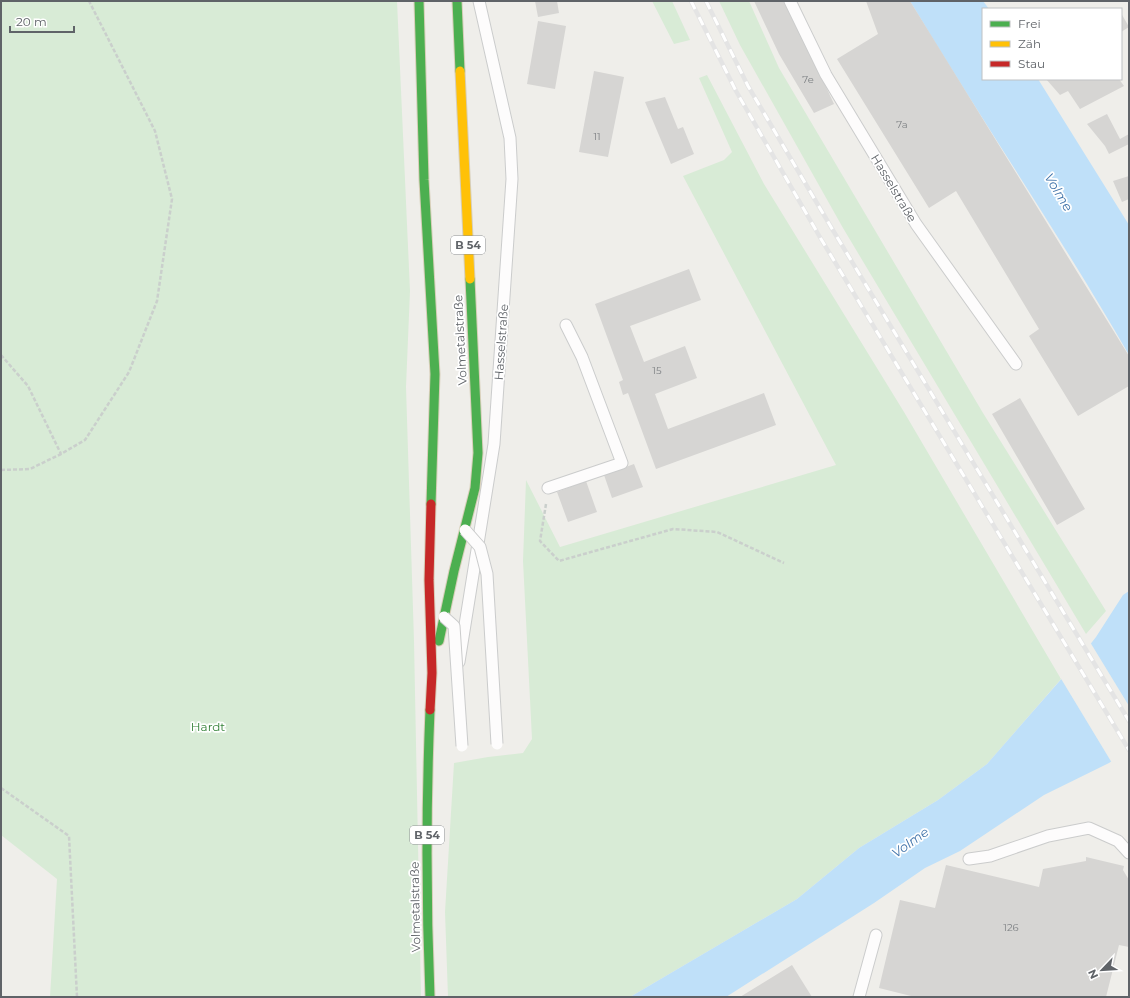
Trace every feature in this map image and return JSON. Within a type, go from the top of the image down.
[{"type":"main road","name":"Volmetalstraße","points":[[419,1],[424,180],[435,374],[429,580],[432,673],[427,788],[426,906],[430,997]]},
{"type":"main road","name":"Volmetalstraße","points":[[432,673],[475,488],[478,453],[457,1]]},
{"type":"lane","name":"Hasselstraße","points":[[456,683],[494,444],[512,179],[510,138],[479,1]]},
{"type":"lane","name":"Hasselstraße","points":[[790,1],[826,75],[916,224],[1016,364]]},
{"type":"lane","points":[[548,492],[622,463],[582,357],[566,325]]},
{"type":"lane","points":[[465,530],[480,548],[487,574],[497,744]]},
{"type":"lane","points":[[444,617],[454,626],[462,746]]},
{"type":"lane","points":[[969,859],[990,856],[1048,836],[1089,828],[1118,841],[1129,853]]},
{"type":"lane","points":[[859,997],[876,935]]},
{"type":"path","points":[[1,470],[30,468],[61,454],[85,440],[129,372],[157,301],[172,199],[155,131],[89,1]]},
{"type":"path","points":[[1,355],[28,386],[61,454]]},
{"type":"path","points":[[548,492],[540,541],[559,561],[673,529],[717,532],[784,564]]},
{"type":"path","points":[[1,788],[69,836],[77,997]]},
{"type":"green space","name":"Hardt","points":[[1,1],[397,1],[410,291],[406,387],[414,641],[421,997],[50,997],[57,879],[1,835]]},
{"type":"green space","points":[[652,1],[672,1],[690,40],[674,44]]},
{"type":"green space","points":[[719,1],[749,1],[779,68],[983,413],[1106,611],[1086,634],[843,228],[740,45]]},
{"type":"green space","points":[[707,75],[764,184],[904,412],[1061,679],[987,764],[938,800],[859,848],[797,899],[630,997],[448,997],[445,912],[454,763],[523,753],[532,739],[523,561],[526,480],[560,547],[836,465],[683,176],[724,160],[732,152],[699,78]]},
{"type":"water","name":"Volme","points":[[910,1],[983,1],[988,8],[982,8],[982,80],[1039,80],[1129,225],[1129,355],[1076,266]]},
{"type":"water","name":"Volme","points":[[1129,591],[1129,749],[1109,763],[1044,795],[960,851],[925,868],[874,903],[726,997],[630,997],[797,899],[859,848],[938,800],[987,764],[1078,660],[1096,637],[1123,595]]},
{"type":"pier","points":[[1090,642],[1129,706],[1129,751],[1112,763],[1060,677]]},
{"type":"building","points":[[535,1],[557,1],[559,13],[538,17]]},
{"type":"building","points":[[754,1],[786,1],[834,104],[814,113],[779,54]]},
{"type":"building","points":[[866,1],[910,1],[1129,356],[1129,386],[1078,416],[1029,336],[1039,329],[956,191],[929,208],[837,59],[878,34]]},
{"type":"building","points":[[1122,15],[1129,27],[1122,31]]},
{"type":"building","points":[[538,21],[566,26],[555,89],[527,84]]},
{"type":"building","points":[[594,71],[624,77],[608,157],[579,152]]},
{"type":"building","points":[[1047,80],[1120,80],[1124,86],[1080,109],[1068,91],[1060,95]]},
{"type":"building","points":[[665,97],[678,129],[683,127],[694,154],[671,164],[645,102]]},
{"type":"building","points":[[1107,114],[1120,139],[1129,134],[1129,144],[1109,154],[1105,146],[1087,124]]},
{"type":"building","points":[[1129,176],[1129,199],[1122,202],[1113,181]]},
{"type":"building","points":[[689,269],[701,300],[630,326],[644,362],[685,346],[697,378],[655,394],[668,429],[764,393],[776,425],[656,469],[628,393],[623,395],[619,382],[623,380],[595,304]]},
{"type":"building","points":[[1020,398],[1085,509],[1057,525],[992,414]]},
{"type":"building","points":[[634,464],[643,487],[612,498],[604,475]]},
{"type":"building","points":[[586,481],[597,512],[568,522],[557,492]]},
{"type":"building","points":[[1086,857],[1124,866],[1123,870],[1129,880],[1129,947],[1119,945],[1106,997],[915,997],[879,988],[900,900],[935,908],[946,865],[1039,887],[1043,869],[1086,861]]},
{"type":"building","points":[[792,965],[812,997],[740,997]]},
{"type":"railway","points":[[691,1],[736,91],[821,239],[1129,750]]},
{"type":"railway","points":[[706,1],[748,86],[834,232],[1129,721]]},
{"type":"traffic: fast","points":[[419,1],[424,180],[435,374],[431,504]]},
{"type":"traffic: fast","points":[[457,1],[460,71]]},
{"type":"traffic: fast","points":[[439,641],[454,571],[475,488],[478,453],[470,279]]},
{"type":"traffic: fast","points":[[430,710],[427,854],[430,997]]},
{"type":"traffic: slow","points":[[460,71],[470,279]]},
{"type":"traffic: jam","points":[[430,710],[432,673],[429,580],[431,504]]}]
